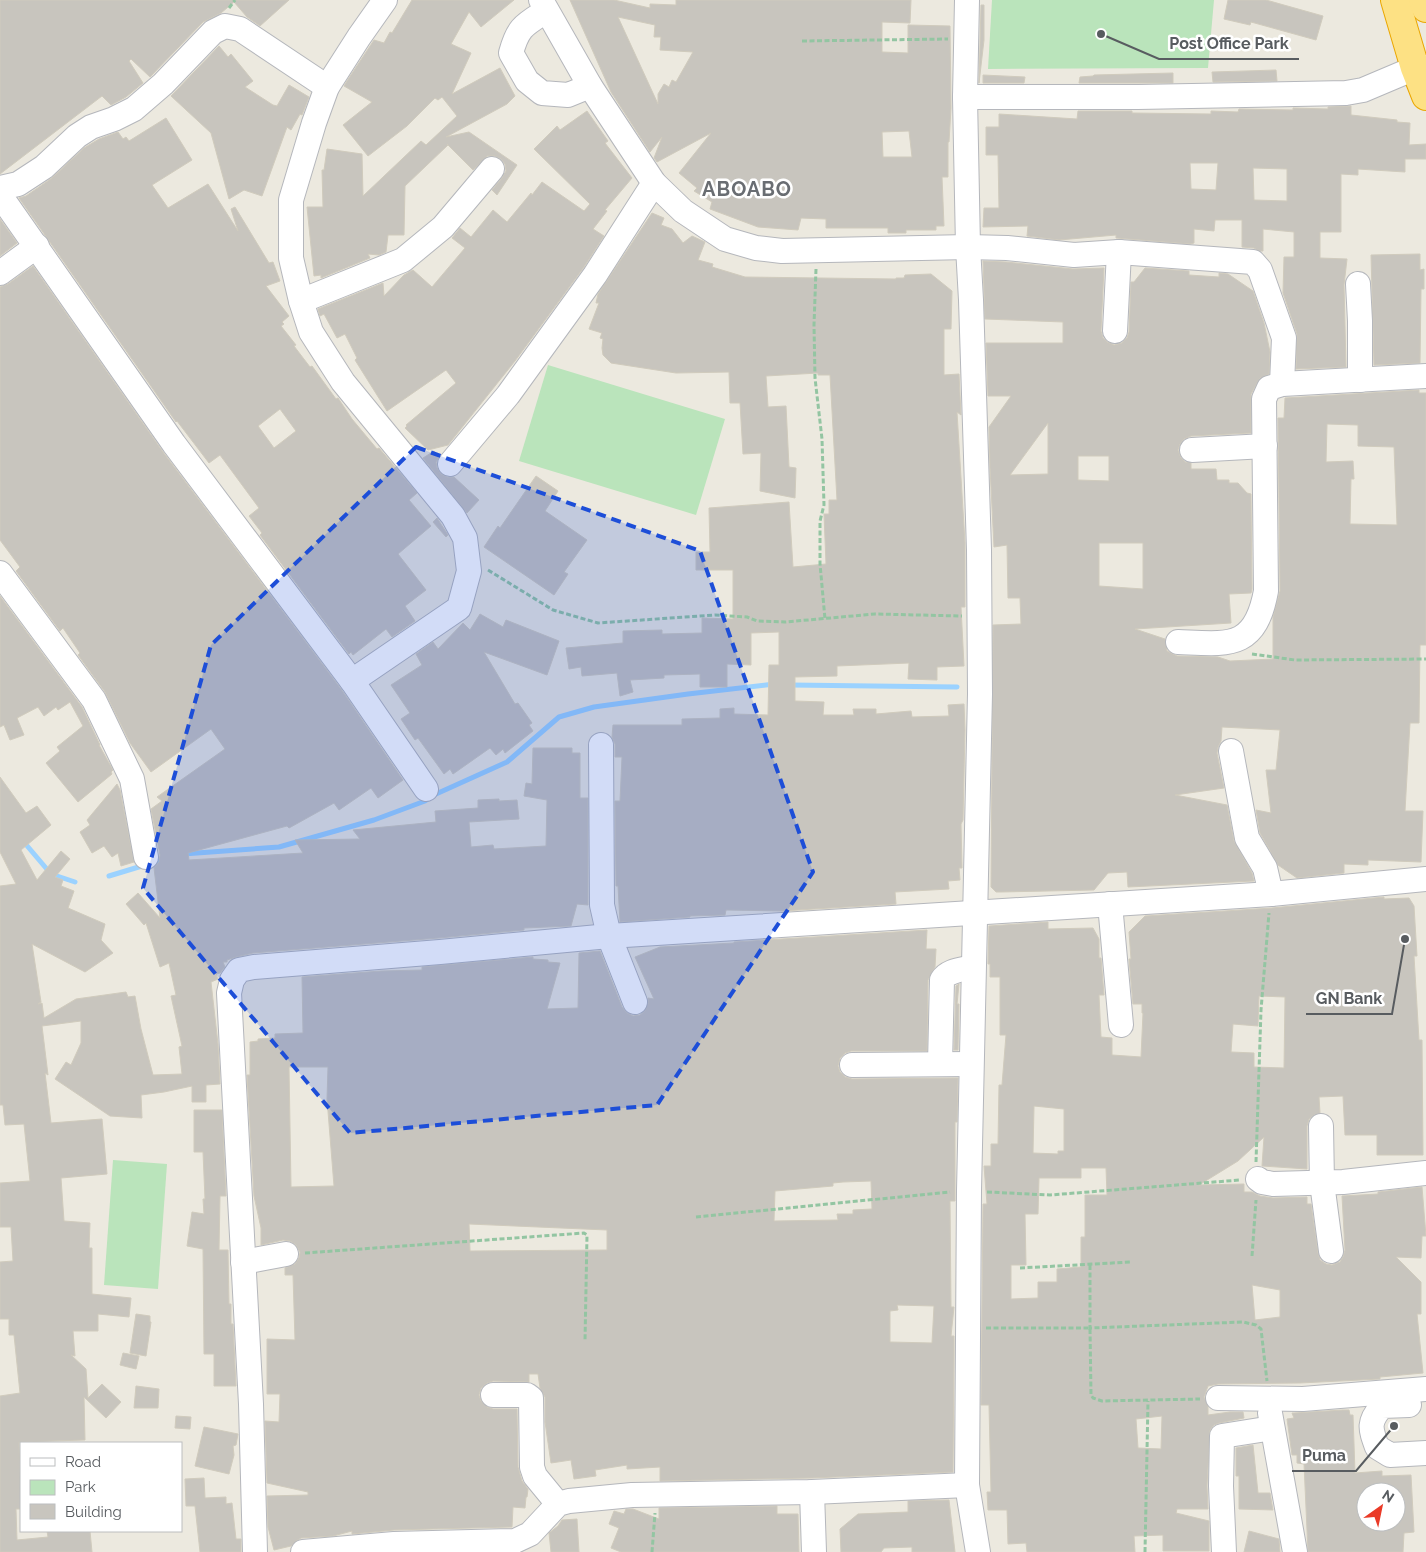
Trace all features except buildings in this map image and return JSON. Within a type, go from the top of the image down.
[{"type":"highway","points":[[1395,0],[1421,68],[1426,96]]},
{"type":"highway","points":[[1423,0],[1426,8]]},
{"type":"street","points":[[352,682],[459,608],[469,570],[465,538],[453,516],[343,382],[311,332],[301,301],[291,258],[291,200],[314,123],[328,87],[358,37],[385,0]]},
{"type":"street","points":[[967,0],[965,97],[968,247],[980,617],[969,1191],[967,1485],[978,1552]]},
{"type":"street","points":[[590,86],[568,95],[542,93],[527,81],[511,53],[516,36],[523,26],[544,5],[590,86],[654,183],[683,210],[724,239],[756,248],[782,251],[968,247],[1006,248],[1074,255],[1119,252],[1252,262],[1260,270],[1284,338],[1282,384]]},
{"type":"street","points":[[0,188],[18,184],[44,166],[77,136],[91,127],[114,119],[134,108],[163,84],[213,32],[225,26],[240,29],[328,87]]},
{"type":"street","points":[[965,97],[1138,97],[1346,93],[1363,90],[1421,68]]},
{"type":"street","points":[[301,301],[403,260],[443,227],[492,169]]},
{"type":"street","points":[[450,464],[514,387],[595,275],[654,183]]},
{"type":"street","points":[[0,194],[174,444],[352,682],[426,789]]},
{"type":"street","points":[[0,272],[37,246]]},
{"type":"street","points":[[1115,331],[1119,252]]},
{"type":"street","points":[[1358,284],[1360,380]]},
{"type":"street","points":[[1178,642],[1224,644],[1246,635],[1263,610],[1266,590],[1264,399],[1269,388],[1282,384],[1426,376]]},
{"type":"street","points":[[1192,450],[1264,446]]},
{"type":"street","points":[[0,572],[94,700],[132,779],[146,857]]},
{"type":"street","points":[[601,744],[602,905],[609,936],[635,1002]]},
{"type":"street","points":[[1231,751],[1247,838],[1265,868],[1271,894]]},
{"type":"street","points":[[255,1552],[251,1404],[229,993],[232,980],[239,970],[254,967],[609,936],[1271,894],[1426,879]]},
{"type":"street","points":[[1110,904],[1122,1025]]},
{"type":"street","points":[[940,1064],[942,980],[950,972],[973,967]]},
{"type":"street","points":[[852,1065],[971,1064]]},
{"type":"street","points":[[1321,1126],[1322,1183],[1331,1251]]},
{"type":"street","points":[[1258,1179],[1262,1182],[1273,1184],[1322,1183],[1426,1173]]},
{"type":"street","points":[[243,1262],[286,1254]]},
{"type":"street","points":[[1218,1398],[1303,1399],[1426,1389]]},
{"type":"street","points":[[493,1395],[527,1395],[530,1398],[532,1467],[535,1476],[558,1504]]},
{"type":"street","points":[[1267,1399],[1295,1552]]},
{"type":"street","points":[[1426,1404],[1382,1406],[1373,1416],[1370,1430],[1377,1447],[1390,1455],[1426,1453]]},
{"type":"street","points":[[1224,1552],[1221,1486],[1222,1436],[1272,1428]]},
{"type":"street","points":[[303,1552],[394,1544],[515,1541],[530,1534],[558,1504],[568,1501],[656,1495],[812,1492],[967,1485]]},
{"type":"street","points":[[812,1492],[814,1552]]},
{"type":"path","points":[[802,41],[966,39]]},
{"type":"path","points":[[817,250],[814,325],[815,378],[822,439],[824,505],[820,521],[820,555],[825,619]]},
{"type":"path","points":[[467,558],[553,610],[598,623],[715,615],[747,617],[757,621],[825,619],[875,614],[980,617]]},
{"type":"path","points":[[1224,644],[1260,656],[1295,660],[1426,659]]},
{"type":"path","points":[[1252,1256],[1258,1179],[1256,1175],[1256,1116],[1261,1010],[1271,894]]},
{"type":"path","points":[[969,1191],[1050,1195],[1258,1179]]},
{"type":"path","points":[[696,1217],[936,1193]]},
{"type":"path","points":[[286,1254],[584,1233],[587,1236],[585,1341]]},
{"type":"path","points":[[1020,1268],[1131,1262]]},
{"type":"path","points":[[1090,1264],[1090,1395],[1102,1401],[1218,1398]]},
{"type":"path","points":[[967,1328],[1090,1328],[1243,1322],[1256,1325],[1261,1329],[1267,1399]]},
{"type":"path","points":[[1145,1552],[1148,1401]]},
{"type":"path","points":[[652,1552],[656,1495]]},
{"type":"highlighted area","points":[[416,447],[700,551],[813,872],[657,1105],[350,1133],[143,888],[211,645]]},
{"type":"green space","points":[[992,0],[1214,0],[1208,68],[988,69]]},
{"type":"green space","points":[[548,365],[725,419],[696,515],[519,461]]},
{"type":"green space","points":[[113,1160],[167,1164],[158,1289],[104,1285]]},
{"type":"waterway","points":[[183,854],[279,847],[374,820],[425,801],[436,794],[507,762],[559,717],[594,707],[774,684]]},
{"type":"waterway","points":[[790,685],[957,687]]},
{"type":"waterway","points":[[23,841],[51,874],[75,882]]},
{"type":"waterway","points":[[109,876],[165,859]]},
{"type":"place","name":"Post Office Park","points":[[1101,34]]},
{"type":"place","name":"GN Bank","points":[[1405,939]]},
{"type":"place","name":"Puma","points":[[1394,1426]]},
{"type":"district","name":"ABOABO","points":[[747,189]]}]
